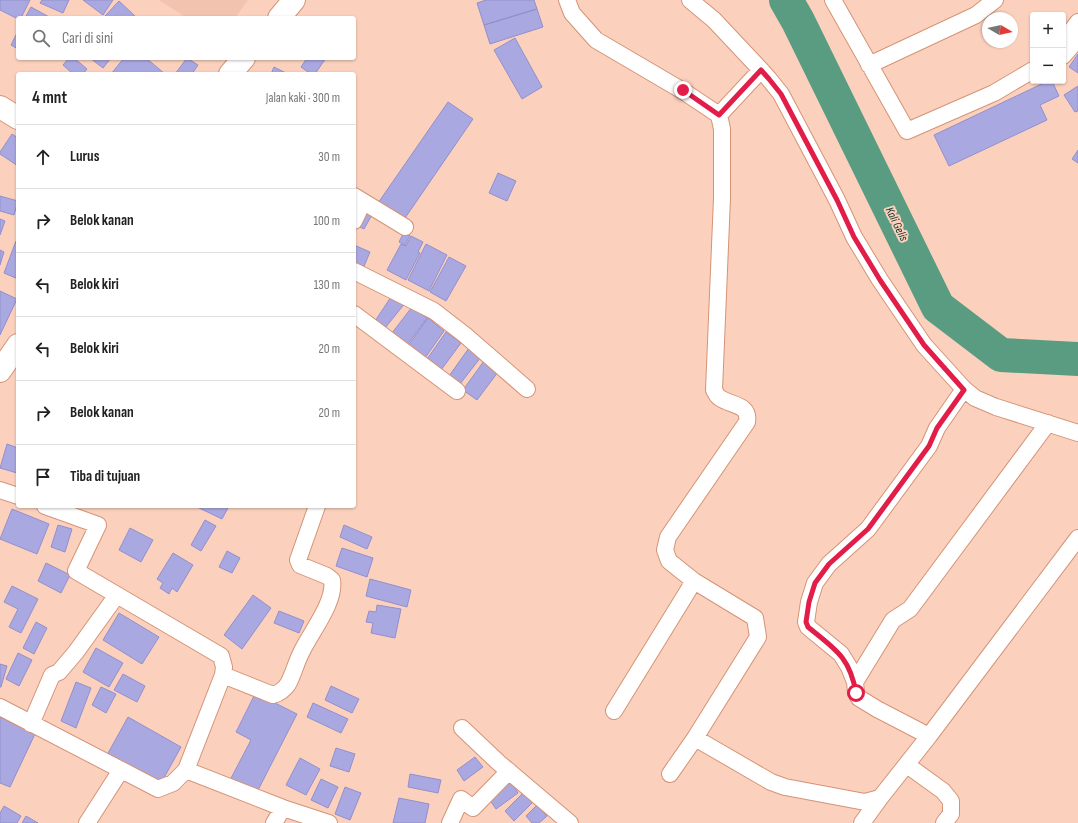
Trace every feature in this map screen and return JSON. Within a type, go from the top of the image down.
[{"type":"street","points":[[281,16],[294,0]]},
{"type":"street","points":[[567,0],[572,13],[596,40],[683,90],[719,115],[722,129],[722,198],[714,390],[718,398],[744,409],[748,416],[747,422],[668,537],[665,550],[669,561],[694,581],[755,618],[758,637],[695,738],[670,774]]},
{"type":"street","points":[[690,0],[714,20],[761,70],[781,94],[837,200],[854,237],[880,280],[924,345],[964,390],[976,398],[996,407],[1078,433]]},
{"type":"street","points":[[833,0],[907,131],[994,93],[1030,72]]},
{"type":"street","points":[[869,65],[976,15],[995,0]]},
{"type":"street","points":[[1066,38],[1078,22]]},
{"type":"street","points":[[1066,53],[1078,39]]},
{"type":"street","points":[[232,72],[242,60]]},
{"type":"street","points":[[719,115],[761,70]]},
{"type":"street","points":[[0,107],[16,117]]},
{"type":"street","points":[[356,212],[359,199],[405,227]]},
{"type":"street","points":[[356,272],[434,311],[465,335],[527,389]]},
{"type":"street","points":[[356,315],[457,391]]},
{"type":"street","points":[[0,371],[16,348]]},
{"type":"street","points":[[929,736],[859,698],[856,693],[855,682],[849,667],[841,654],[808,627],[806,622],[809,602],[815,583],[829,564],[868,529],[929,446],[937,428],[964,390]]},
{"type":"street","points":[[855,682],[893,620],[910,609],[1048,423]]},
{"type":"street","points":[[0,490],[16,495]]},
{"type":"street","points":[[0,707],[158,789],[173,783],[186,770],[223,675],[224,667],[221,656],[76,571],[98,525],[51,508]]},
{"type":"street","points":[[223,675],[273,695],[280,693],[288,684],[306,643],[327,604],[333,588],[332,580],[327,576],[300,565],[298,560],[315,508]]},
{"type":"street","points":[[862,823],[1078,538]]},
{"type":"street","points":[[614,711],[694,581]]},
{"type":"street","points":[[31,724],[52,675],[59,672],[76,652],[117,595]]},
{"type":"street","points":[[462,728],[509,771],[570,823]]},
{"type":"street","points":[[695,738],[771,782],[785,787],[865,802],[880,798]]},
{"type":"street","points":[[907,765],[943,791],[951,800],[951,814],[944,823]]},
{"type":"street","points":[[87,823],[121,770]]},
{"type":"street","points":[[186,770],[283,808],[329,823]]},
{"type":"street","points":[[450,823],[462,799],[473,808],[509,771]]},
{"type":"street","points":[[274,823],[283,808]]},
{"type":"shaded area","points":[[159,0],[248,0],[236,16],[184,16]]},
{"type":"building","points":[[0,0],[30,0],[22,16],[16,16],[16,18],[0,10]]},
{"type":"building","points":[[42,0],[69,0],[63,13],[40,3]]},
{"type":"building","points":[[83,0],[113,0],[103,15]]},
{"type":"building","points":[[486,0],[534,0],[537,9],[484,25],[477,3]]},
{"type":"building","points":[[119,1],[135,16],[105,16]]},
{"type":"building","points":[[31,7],[47,16],[26,16]]},
{"type":"building","points":[[537,9],[543,27],[490,44],[484,25]]},
{"type":"building","points":[[16,35],[16,48],[11,45]]},
{"type":"building","points":[[515,38],[542,87],[522,99],[494,50]]},
{"type":"building","points":[[1078,54],[1078,73],[1069,67]]},
{"type":"building","points":[[67,60],[76,60],[87,69],[85,72],[71,72],[63,65]]},
{"type":"building","points":[[93,60],[109,60],[103,68]]},
{"type":"building","points":[[122,60],[148,60],[163,72],[113,72]]},
{"type":"building","points":[[186,60],[190,60],[198,65],[193,72],[176,72]]},
{"type":"building","points":[[306,60],[325,60],[316,72],[308,72],[301,67]]},
{"type":"building","points":[[274,67],[284,72],[272,72]]},
{"type":"building","points":[[1042,84],[1053,84],[1059,96],[1040,105],[1047,120],[949,166],[934,135]]},
{"type":"building","points":[[1078,86],[1078,111],[1075,112],[1064,95]]},
{"type":"building","points":[[448,102],[473,119],[403,221],[378,203]]},
{"type":"building","points":[[12,134],[16,137],[16,165],[0,154]]},
{"type":"building","points":[[1078,150],[1078,163],[1072,159]]},
{"type":"building","points":[[498,173],[516,181],[507,201],[489,193]]},
{"type":"building","points":[[0,196],[16,200],[14,215],[0,211]]},
{"type":"building","points":[[363,208],[373,213],[364,229],[356,225],[356,220]]},
{"type":"building","points":[[0,219],[5,221],[0,235]]},
{"type":"building","points":[[404,232],[410,235],[405,245],[399,242]]},
{"type":"building","points":[[411,236],[423,242],[418,252],[420,253],[406,280],[387,270],[401,244],[406,246]]},
{"type":"building","points":[[16,241],[16,278],[4,273]]},
{"type":"building","points":[[426,244],[447,255],[429,291],[408,280]]},
{"type":"building","points":[[356,246],[370,252],[362,271],[356,269]]},
{"type":"building","points":[[0,250],[4,252],[0,265]]},
{"type":"building","points":[[449,257],[466,266],[446,301],[430,292]]},
{"type":"building","points":[[0,291],[16,299],[16,301],[0,335]]},
{"type":"building","points":[[393,294],[406,302],[385,328],[375,321]]},
{"type":"building","points":[[412,307],[427,318],[407,345],[392,333]]},
{"type":"building","points":[[428,318],[444,331],[425,358],[408,346]]},
{"type":"building","points":[[446,332],[461,343],[441,370],[427,359]]},
{"type":"building","points":[[469,348],[481,357],[460,384],[449,376]]},
{"type":"building","points":[[484,361],[498,372],[477,400],[463,390]]},
{"type":"building","points":[[7,444],[16,447],[16,473],[0,468]]},
{"type":"building","points":[[199,508],[228,508],[222,519]]},
{"type":"building","points":[[12,509],[49,524],[37,554],[0,539]]},
{"type":"building","points":[[205,520],[216,526],[201,551],[191,545]]},
{"type":"building","points":[[58,525],[72,529],[65,552],[51,547]]},
{"type":"building","points":[[344,525],[372,537],[367,549],[340,537]]},
{"type":"building","points":[[130,528],[153,540],[141,562],[119,550]]},
{"type":"building","points":[[342,548],[373,558],[367,577],[336,566]]},
{"type":"building","points":[[227,551],[240,558],[232,573],[219,567]]},
{"type":"building","points":[[173,553],[193,565],[177,592],[172,588],[169,594],[160,588],[163,583],[157,579]]},
{"type":"building","points":[[46,563],[70,575],[61,593],[38,581]]},
{"type":"building","points":[[370,579],[411,590],[407,607],[366,596]]},
{"type":"building","points":[[12,586],[38,599],[21,633],[9,627],[18,609],[4,602]]},
{"type":"building","points":[[253,595],[271,608],[242,649],[224,635]]},
{"type":"building","points":[[377,605],[401,609],[395,638],[371,633],[373,623],[366,622],[369,611],[376,612]]},
{"type":"building","points":[[279,611],[304,621],[299,633],[274,623]]},
{"type":"building","points":[[119,613],[159,637],[142,664],[103,640]]},
{"type":"building","points":[[36,622],[47,628],[34,654],[23,648]]},
{"type":"building","points":[[96,648],[123,663],[109,687],[83,672]]},
{"type":"building","points":[[18,653],[32,660],[19,686],[6,679]]},
{"type":"building","points":[[0,664],[7,666],[1,687],[0,687]]},
{"type":"building","points":[[123,674],[145,686],[137,702],[114,690]]},
{"type":"building","points":[[76,682],[91,688],[76,728],[61,721]]},
{"type":"building","points":[[331,686],[359,699],[352,713],[325,700]]},
{"type":"building","points":[[101,687],[116,694],[106,713],[92,705]]},
{"type":"building","points":[[254,696],[261,700],[263,697],[297,714],[255,796],[229,782],[251,740],[236,732]]},
{"type":"building","points":[[313,703],[348,719],[341,733],[307,717]]},
{"type":"building","points":[[0,717],[35,734],[10,787],[0,783]]},
{"type":"building","points":[[128,717],[181,747],[160,785],[107,755]]},
{"type":"building","points":[[336,748],[355,754],[349,772],[330,766]]},
{"type":"building","points":[[475,757],[483,767],[464,781],[457,770]]},
{"type":"building","points":[[300,758],[320,769],[306,795],[286,785]]},
{"type":"building","points":[[410,774],[441,780],[438,793],[408,787]]},
{"type":"building","points":[[321,779],[338,787],[328,808],[311,800]]},
{"type":"building","points":[[509,779],[518,793],[496,809],[487,796]]},
{"type":"building","points":[[345,787],[361,793],[350,820],[335,814]]},
{"type":"building","points":[[524,792],[533,802],[514,821],[505,811]]},
{"type":"building","points":[[399,798],[429,804],[425,823],[393,823]]},
{"type":"building","points":[[537,805],[547,816],[539,823],[532,823],[526,816]]},
{"type":"building","points":[[4,806],[21,816],[17,823],[0,823],[0,813]]},
{"type":"building","points":[[26,816],[38,823],[22,823]]},
{"type":"waterway","name":"Kali Gelis","points":[[786,0],[798,21],[938,307],[1001,355],[1078,359]]},
{"type":"route","points":[[683,90],[719,115],[761,70],[781,94],[837,200],[854,237],[880,280],[924,345],[964,390],[937,428],[929,446],[868,529],[829,564],[815,583],[809,602],[806,622],[808,627],[841,654],[849,667],[855,682],[856,693]]}]
